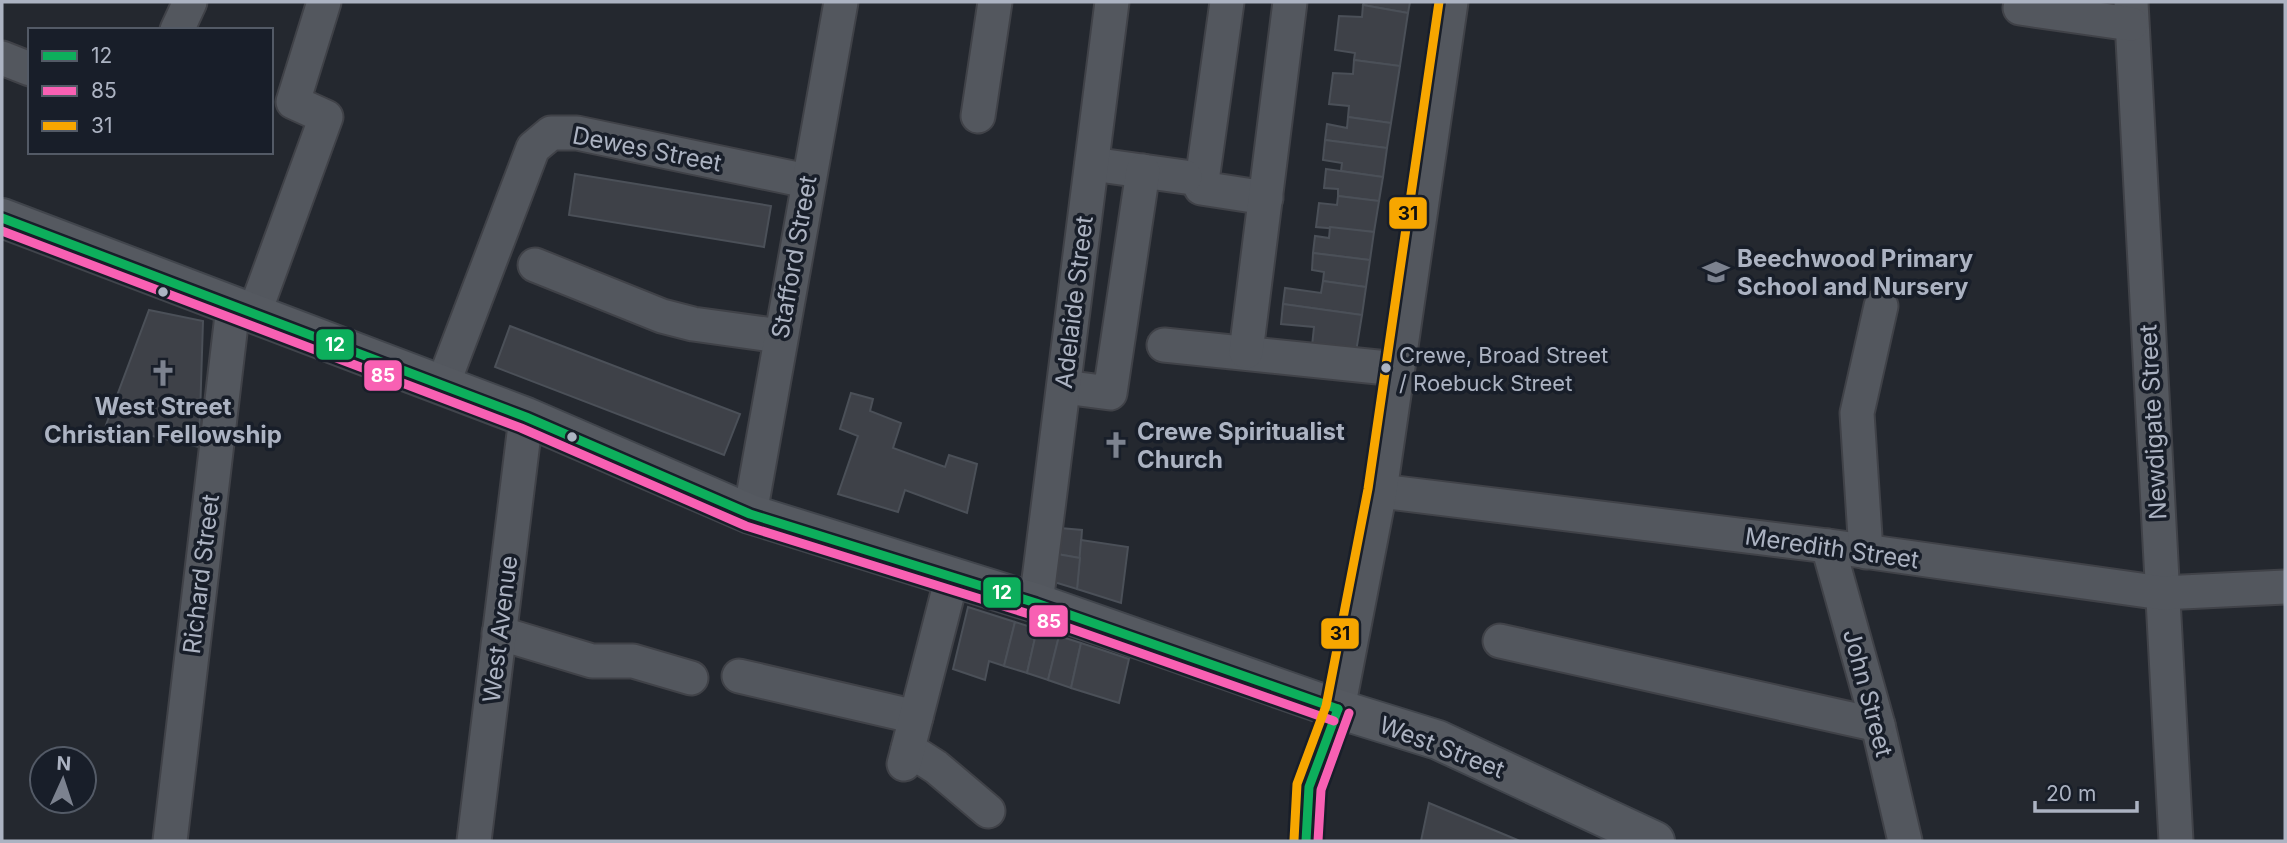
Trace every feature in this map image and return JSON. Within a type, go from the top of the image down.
[{"type":"main road","name":"West Street","points":[[2,218],[443,384],[750,513],[1036,603],[1338,709],[1438,740],[1656,841]]},
{"type":"street","points":[[178,28],[190,2]]},
{"type":"street","name":"Richard Street","points":[[170,841],[244,311],[326,117],[293,102],[324,2]]},
{"type":"street","name":"Stafford Street","points":[[750,513],[807,180],[841,2]]},
{"type":"street","points":[[978,116],[995,2]]},
{"type":"street","name":"Adelaide Street","points":[[1036,603],[1112,2]]},
{"type":"street","points":[[1227,2],[1201,188],[1266,198]]},
{"type":"street","points":[[1246,352],[1290,2]]},
{"type":"street","points":[[1306,841],[1309,788],[1338,709],[1380,491],[1451,2]]},
{"type":"street","points":[[2020,8],[2131,13]]},
{"type":"street","name":"Newdigate Street","points":[[2131,13],[2176,841]]},
{"type":"street","points":[[2,58],[28,68]]},
{"type":"street","name":"Dewes Street","points":[[443,384],[533,148],[551,133],[577,133],[807,180]]},
{"type":"street","points":[[1092,164],[1185,177]]},
{"type":"street","points":[[1064,387],[1110,393],[1143,171]]},
{"type":"street","points":[[535,265],[662,316],[693,324],[780,336]]},
{"type":"street","points":[[1866,552],[1857,413],[1881,306]]},
{"type":"street","points":[[1164,345],[1398,369]]},
{"type":"street","name":"West Avenue","points":[[474,841],[526,417]]},
{"type":"street","name":"Meredith Street","points":[[1380,491],[1828,546],[2162,593],[2285,587]]},
{"type":"street","name":"John Street","points":[[1828,546],[1878,725],[1905,841]]},
{"type":"street","points":[[952,577],[906,757],[936,767],[988,811]]},
{"type":"street","points":[[499,633],[592,662],[633,661],[691,678]]},
{"type":"street","points":[[1500,641],[1878,725]]},
{"type":"street","points":[[739,676],[916,717]]},
{"type":"building","points":[[1364,2],[1410,2],[1408,13],[1363,5]]},
{"type":"building","points":[[1363,5],[1408,13],[1400,66],[1354,60],[1355,53],[1335,50],[1339,16],[1362,17]]},
{"type":"building","points":[[1354,60],[1400,66],[1391,123],[1348,117],[1349,106],[1329,104],[1333,73],[1353,74]]},
{"type":"building","points":[[1348,117],[1391,123],[1387,148],[1325,140],[1327,124],[1347,128]]},
{"type":"building","points":[[1325,140],[1387,148],[1383,177],[1341,171],[1342,163],[1323,160]]},
{"type":"building","points":[[1326,169],[1383,177],[1379,201],[1338,196],[1338,189],[1324,188]]},
{"type":"building","points":[[575,174],[771,206],[764,247],[569,215]]},
{"type":"building","points":[[1338,196],[1379,201],[1374,232],[1316,227],[1319,203],[1337,205]]},
{"type":"building","points":[[1330,227],[1374,232],[1370,260],[1313,253],[1315,236],[1329,238]]},
{"type":"building","points":[[1313,253],[1370,260],[1366,287],[1323,281],[1324,272],[1312,270]]},
{"type":"building","points":[[1323,281],[1366,287],[1362,315],[1283,304],[1285,288],[1321,293]]},
{"type":"building","points":[[1283,304],[1362,315],[1356,352],[1312,346],[1314,327],[1281,324]]},
{"type":"building","name":"West Street Christian Fellowship","points":[[149,310],[203,321],[199,447],[106,425]]},
{"type":"building","points":[[510,326],[740,414],[724,455],[495,367]]},
{"type":"building","points":[[851,393],[873,399],[870,411],[901,423],[893,448],[945,467],[949,455],[977,464],[967,513],[905,490],[898,512],[838,494],[858,436],[840,429]]},
{"type":"building","points":[[1060,528],[1082,530],[1080,558],[1057,554]]},
{"type":"building","points":[[1081,540],[1128,547],[1121,603],[1077,589]]},
{"type":"building","points":[[1057,554],[1080,558],[1077,589],[1054,582]]},
{"type":"building","points":[[968,607],[1015,622],[1004,666],[989,661],[985,680],[953,669]]},
{"type":"building","points":[[1015,622],[1037,629],[1027,673],[1004,666]]},
{"type":"building","points":[[1037,629],[1059,636],[1048,680],[1027,673]]},
{"type":"building","points":[[1059,636],[1081,643],[1071,688],[1048,680]]},
{"type":"building","points":[[1081,643],[1129,659],[1119,703],[1071,688]]},
{"type":"building","points":[[1429,803],[1520,841],[1421,841]]},
{"type":"transit line","name":"31","points":[[1294,840],[1297,784],[1326,706],[1368,489],[1439,2]]},
{"type":"transit line","name":"12","points":[[2,218],[526,417],[750,514],[1036,603],[1338,709]]},
{"type":"transit line","name":"85","points":[[2,231],[521,428],[746,526],[1032,615],[1334,721]]},
{"type":"transit line","name":"12","points":[[1306,841],[1309,787],[1338,709]]},
{"type":"transit line","name":"85","points":[[1318,841],[1321,790],[1349,713]]},
{"type":"place","name":"Beechwood Primary School and Nursery","points":[[1716,272]]},
{"type":"place","name":"Crewe, Broad Street / Roebuck Street","points":[[1386,368]]},
{"type":"place","name":"West Street Christian Fellowship","points":[[163,373]]},
{"type":"place","name":"Crewe Spiritualist Church","points":[[1116,445]]}]
